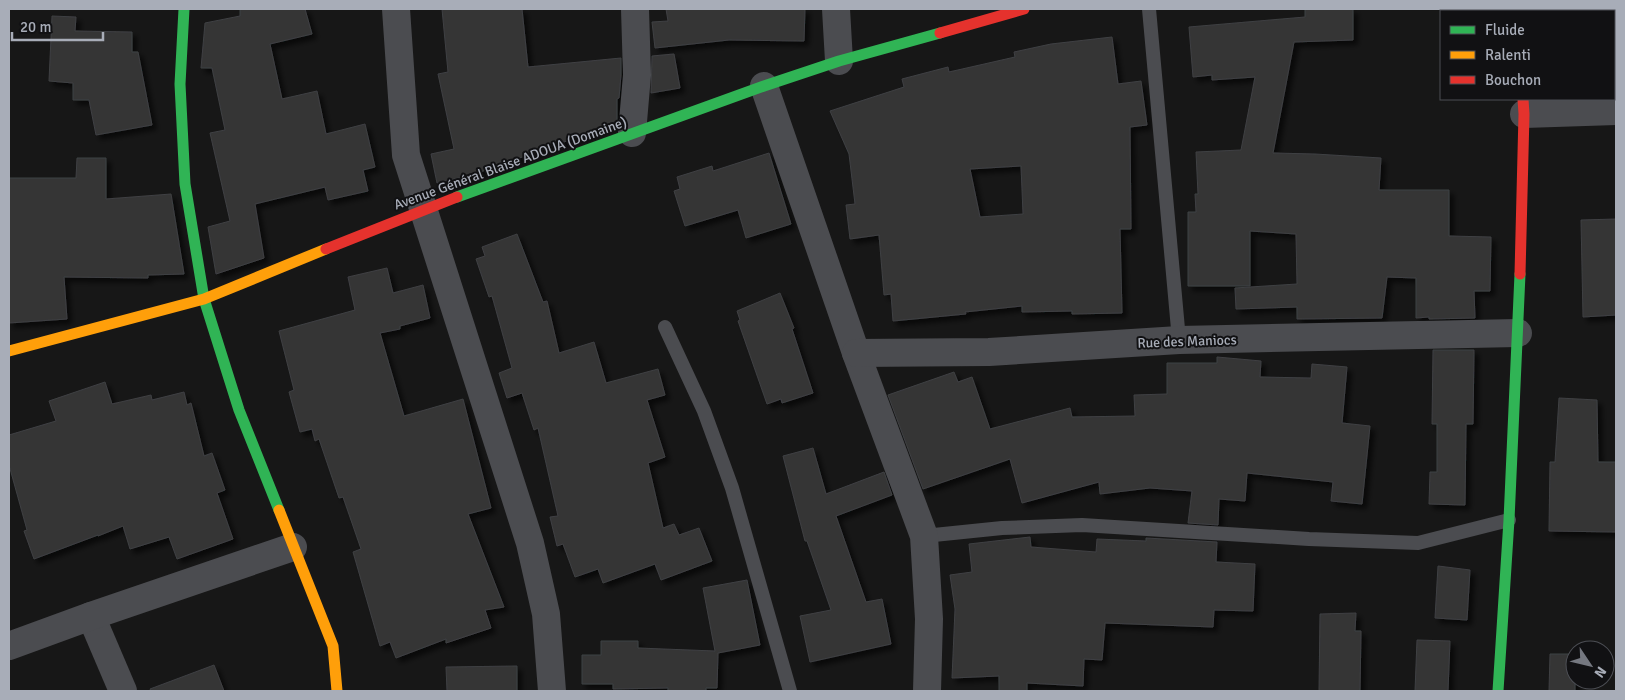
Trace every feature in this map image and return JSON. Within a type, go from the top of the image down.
[{"type":"main road","points":[[184,9],[180,84],[186,184],[204,299],[239,410],[333,646],[337,691]]},
{"type":"main road","name":"Avenue Général Blaise ADOUA (Domaine)","points":[[9,351],[204,299],[422,210],[764,86],[839,61],[1024,9]]},
{"type":"main road","points":[[1498,691],[1518,333],[1523,106]]},
{"type":"street","points":[[396,9],[406,155],[422,210],[530,543],[546,614],[552,691]]},
{"type":"street","points":[[632,133],[637,74],[635,9]]},
{"type":"street","points":[[836,9],[839,61]]},
{"type":"street","points":[[764,86],[856,353],[924,536],[929,619],[927,691]]},
{"type":"street","points":[[1523,106],[1616,111]]},
{"type":"street","name":"Rue des Maniocs","points":[[856,353],[989,352],[1179,340],[1518,333]]},
{"type":"street","points":[[9,646],[293,546]]},
{"type":"street","points":[[91,616],[123,691]]},
{"type":"lane","points":[[1149,9],[1179,340]]},
{"type":"lane","points":[[665,327],[704,411],[732,488],[790,691]]},
{"type":"lane","points":[[924,536],[1002,528],[1082,525],[1309,539],[1418,542],[1509,520]]},
{"type":"building","points":[[240,9],[305,9],[312,34],[270,44],[282,99],[317,91],[326,134],[365,124],[375,167],[363,170],[368,191],[328,200],[325,187],[255,204],[264,258],[216,274],[208,227],[230,221],[210,133],[225,130],[212,68],[201,68],[205,23],[240,16]]},
{"type":"building","points":[[442,9],[522,9],[528,67],[621,58],[617,123],[472,175],[437,183],[431,154],[454,149],[438,74],[448,72]]},
{"type":"building","points":[[666,9],[805,9],[804,41],[729,40],[655,48],[652,22],[668,21]]},
{"type":"building","points":[[1305,9],[1353,9],[1353,40],[1294,42],[1273,153],[1381,158],[1379,190],[1449,190],[1449,236],[1491,237],[1490,291],[1474,291],[1475,318],[1416,318],[1416,278],[1387,277],[1382,318],[1297,319],[1297,307],[1236,309],[1235,288],[1297,284],[1296,234],[1250,231],[1250,286],[1188,286],[1188,212],[1196,212],[1195,194],[1198,194],[1196,152],[1241,150],[1255,77],[1212,80],[1212,75],[1193,77],[1189,27],[1305,17]]},
{"type":"building","points":[[52,16],[76,17],[75,31],[132,32],[132,52],[138,52],[152,125],[96,135],[89,100],[73,100],[73,83],[49,81]]},
{"type":"building","points":[[1112,37],[1118,84],[1141,81],[1147,125],[1130,127],[1131,229],[1120,229],[1122,313],[1022,312],[1022,306],[893,321],[891,294],[884,295],[879,235],[850,239],[846,205],[855,204],[849,154],[830,111],[904,87],[902,79],[948,67],[949,72],[1015,57],[1014,52],[1051,44]],"holes":[[[1021,166],[1023,214],[980,217],[970,169]]]},
{"type":"building","points":[[674,54],[680,88],[651,93],[652,56]]},
{"type":"building","points":[[769,153],[791,224],[746,238],[738,210],[685,226],[674,191],[680,189],[677,177],[712,166],[713,171]]},
{"type":"building","points":[[77,158],[106,158],[106,199],[171,194],[184,274],[148,275],[148,278],[64,277],[67,319],[9,323],[9,178],[76,178]]},
{"type":"building","points":[[1616,219],[1616,315],[1583,317],[1581,220]]},
{"type":"building","points":[[517,234],[543,302],[547,301],[559,353],[594,342],[606,383],[658,369],[665,395],[647,400],[665,457],[648,463],[663,528],[674,524],[679,535],[699,528],[712,561],[661,580],[655,564],[603,583],[598,569],[575,577],[563,544],[557,546],[550,517],[558,516],[538,428],[534,430],[522,393],[507,398],[499,373],[512,368],[492,296],[489,297],[476,259],[485,256],[482,247]]},
{"type":"building","points":[[387,268],[393,293],[423,285],[430,318],[400,326],[400,329],[380,333],[404,416],[463,399],[491,508],[468,514],[504,607],[485,610],[491,628],[446,643],[446,639],[396,658],[390,642],[380,646],[353,552],[361,549],[343,497],[339,498],[319,439],[315,441],[312,429],[300,432],[289,392],[294,390],[279,331],[355,310],[348,277]]},
{"type":"building","points":[[780,293],[794,328],[792,329],[813,393],[782,403],[781,399],[767,404],[738,321],[740,320],[737,311]]},
{"type":"building","points":[[1433,350],[1474,350],[1473,424],[1466,424],[1465,505],[1429,504],[1430,472],[1437,472],[1437,424],[1432,424]]},
{"type":"building","points":[[1217,357],[1261,361],[1260,377],[1311,378],[1312,364],[1347,367],[1342,423],[1370,426],[1362,504],[1331,501],[1333,482],[1247,473],[1245,501],[1219,499],[1218,525],[1188,523],[1192,491],[1150,488],[1100,494],[1099,482],[1022,503],[1010,459],[923,489],[888,395],[954,372],[958,382],[972,377],[990,429],[1070,408],[1072,417],[1135,416],[1134,395],[1167,394],[1167,363],[1217,363]]},
{"type":"building","points":[[105,382],[112,404],[151,395],[152,400],[184,392],[187,405],[191,403],[204,456],[212,453],[225,490],[217,493],[233,539],[177,559],[169,537],[130,549],[123,526],[34,559],[24,531],[27,530],[9,465],[9,435],[56,421],[49,401]]},
{"type":"building","points":[[1559,398],[1597,400],[1598,462],[1616,462],[1616,532],[1549,531],[1550,462],[1555,462]]},
{"type":"building","points":[[813,448],[826,494],[884,472],[892,495],[836,516],[866,602],[882,599],[891,644],[810,662],[800,616],[831,610],[807,541],[805,541],[783,456]]},
{"type":"building","points":[[1030,537],[1031,547],[1096,552],[1097,539],[1146,541],[1146,538],[1217,542],[1216,562],[1255,564],[1253,611],[1214,610],[1213,627],[1105,623],[1102,660],[1084,659],[1083,686],[1027,683],[1027,691],[999,691],[999,676],[952,678],[955,609],[950,575],[972,572],[969,544]]},
{"type":"building","points":[[1438,566],[1470,570],[1467,620],[1435,618]]},
{"type":"building","points":[[747,580],[760,645],[718,653],[717,688],[706,688],[706,691],[668,691],[668,688],[613,689],[613,684],[582,684],[582,655],[601,655],[601,641],[638,641],[638,648],[715,651],[703,588]]},
{"type":"building","points":[[1356,613],[1355,631],[1361,631],[1360,691],[1319,691],[1320,614]]},
{"type":"building","points":[[1417,640],[1450,641],[1448,691],[1415,691]]},
{"type":"building","points":[[1550,654],[1565,654],[1565,690],[1575,691],[1549,691]]},
{"type":"building","points":[[214,665],[224,691],[151,691],[150,689]]},
{"type":"building","points":[[517,666],[517,691],[447,691],[446,667]]},
{"type":"traffic: fast","points":[[184,9],[180,84],[185,184],[204,299],[239,410],[279,510]]},
{"type":"traffic: fast","points":[[457,197],[764,86],[839,61],[940,33]]},
{"type":"traffic: fast","points":[[1498,691],[1509,520],[1520,274]]},
{"type":"traffic: slow","points":[[9,351],[204,299],[326,249]]},
{"type":"traffic: slow","points":[[279,510],[333,646],[337,691]]},
{"type":"traffic: jam","points":[[940,33],[1024,9]]},
{"type":"traffic: jam","points":[[1520,274],[1523,100]]},
{"type":"traffic: jam","points":[[326,249],[457,197]]}]
